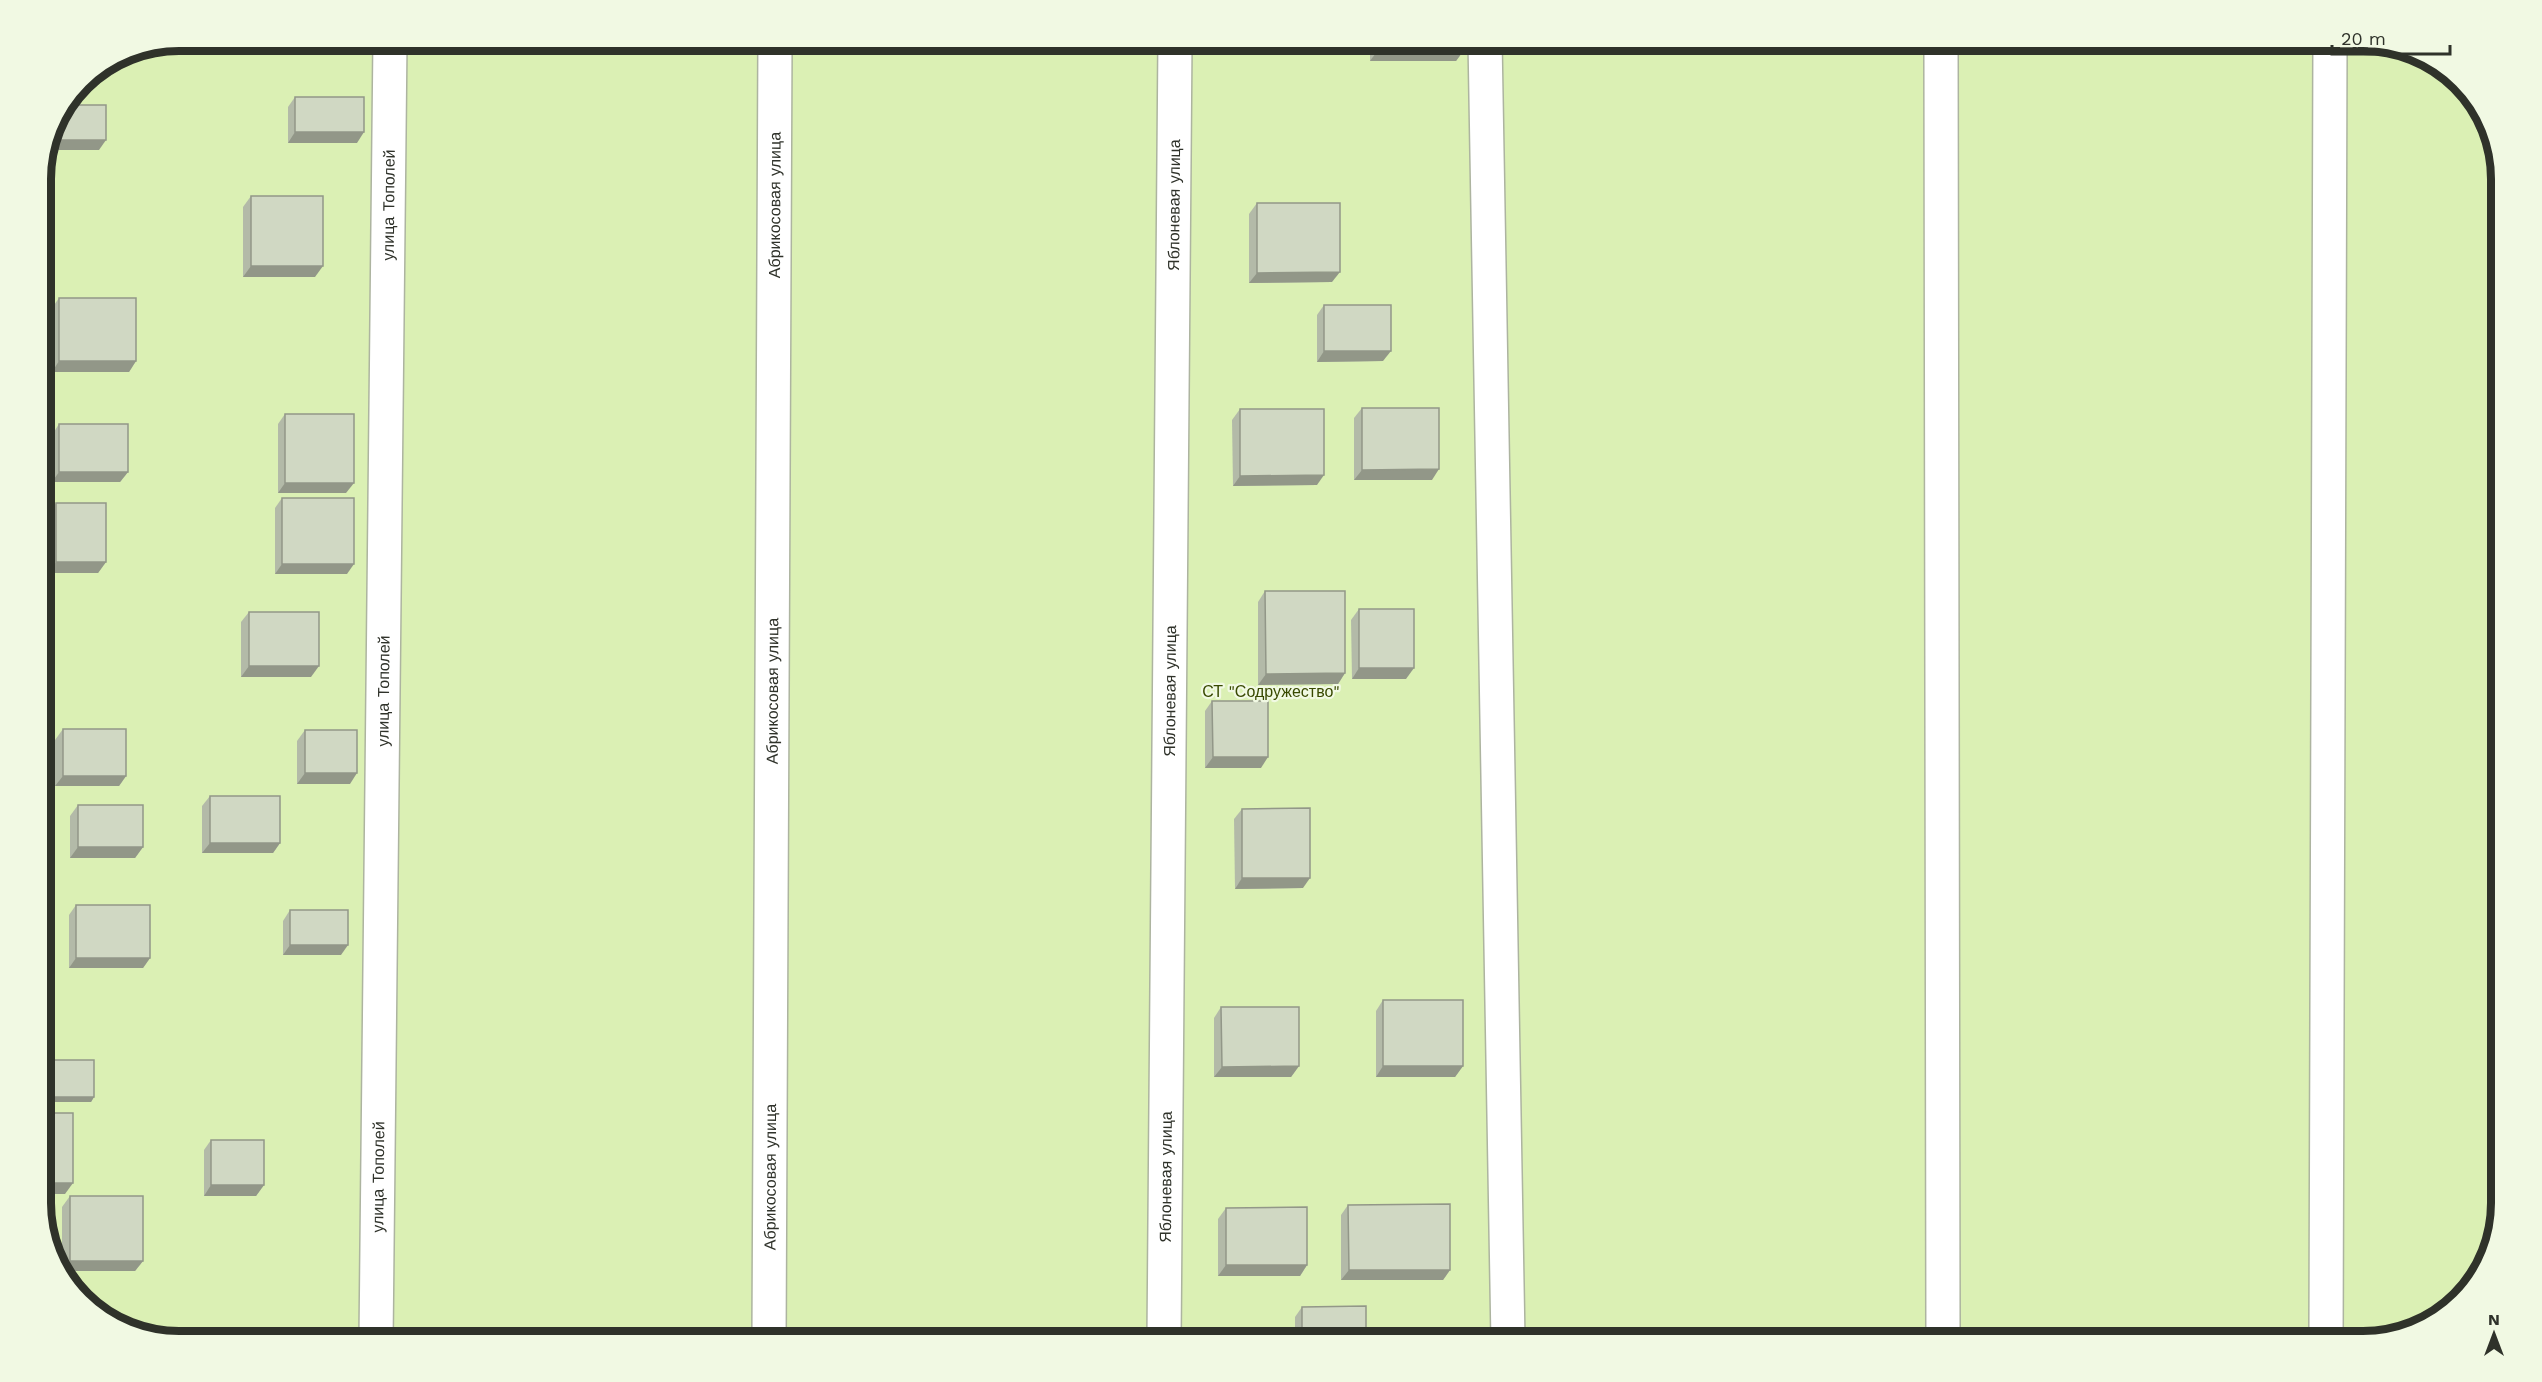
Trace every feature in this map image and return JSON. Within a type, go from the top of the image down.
[{"type":"lane","name":"улица Тополей","points":[[376,1331],[390,51]]},
{"type":"lane","name":"Абрикосовая улица","points":[[769,1331],[775,51]]},
{"type":"lane","name":"Яблоневая улица","points":[[1164,1331],[1175,51]]},
{"type":"lane","points":[[1485,51],[1508,1331]]},
{"type":"lane","points":[[1941,51],[1943,1331]]},
{"type":"lane","points":[[2326,1331],[2330,51]]},
{"type":"green space","name":"СТ \"Содружество\"","points":[[2371,51],[2388,53],[2420,64],[2447,83],[2469,108],[2484,138],[2491,171],[2491,1203],[2487,1236],[2478,1260],[2454,1294],[2427,1314],[2396,1327],[2363,1331],[179,1331],[146,1327],[122,1318],[95,1299],[73,1274],[58,1244],[51,1211],[51,171],[55,146],[64,122],[77,101],[115,68],[146,55],[162,52]]},
{"type":"building","points":[[295,97],[364,97],[364,132],[295,132]]},
{"type":"building","points":[[74,105],[106,105],[106,140],[57,140],[64,122]]},
{"type":"building","points":[[251,196],[323,196],[323,266],[251,266]]},
{"type":"building","points":[[1257,203],[1340,203],[1340,272],[1257,273]]},
{"type":"building","points":[[59,298],[136,298],[136,361],[59,361]]},
{"type":"building","points":[[1324,305],[1391,305],[1391,351],[1324,351]]},
{"type":"building","points":[[1362,408],[1439,408],[1439,469],[1362,470]]},
{"type":"building","points":[[1240,409],[1324,409],[1324,475],[1240,476]]},
{"type":"building","points":[[285,414],[354,414],[354,483],[285,483]]},
{"type":"building","points":[[59,424],[128,424],[128,472],[59,472]]},
{"type":"building","points":[[282,498],[354,498],[354,564],[282,564]]},
{"type":"building","points":[[56,503],[106,503],[106,562],[56,562]]},
{"type":"building","points":[[1265,591],[1345,591],[1345,673],[1266,674]]},
{"type":"building","points":[[1359,609],[1414,609],[1414,668],[1359,668]]},
{"type":"building","points":[[249,612],[319,612],[319,666],[249,666]]},
{"type":"building","points":[[1212,701],[1268,701],[1268,757],[1213,757]]},
{"type":"building","points":[[63,729],[126,729],[126,776],[63,776]]},
{"type":"building","points":[[305,730],[357,730],[357,773],[305,773]]},
{"type":"building","points":[[210,796],[280,796],[280,843],[210,843]]},
{"type":"building","points":[[78,805],[143,805],[143,847],[78,847]]},
{"type":"building","points":[[1310,808],[1310,878],[1242,878],[1242,809]]},
{"type":"building","points":[[76,905],[150,905],[150,958],[76,958]]},
{"type":"building","points":[[290,910],[348,910],[348,945],[290,945]]},
{"type":"building","points":[[1383,1000],[1463,1000],[1463,1066],[1383,1066]]},
{"type":"building","points":[[1221,1007],[1299,1007],[1299,1066],[1222,1067]]},
{"type":"building","points":[[51,1060],[94,1060],[94,1097],[51,1097]]},
{"type":"building","points":[[51,1113],[73,1113],[73,1183],[51,1183]]},
{"type":"building","points":[[211,1140],[264,1140],[264,1185],[211,1185]]},
{"type":"building","points":[[70,1196],[143,1196],[143,1261],[70,1261]]},
{"type":"building","points":[[1450,1204],[1450,1270],[1349,1270],[1348,1205]]},
{"type":"building","points":[[1307,1207],[1307,1265],[1226,1265],[1226,1208]]},
{"type":"building","points":[[1366,1306],[1366,1331],[1302,1331],[1302,1307]]}]
